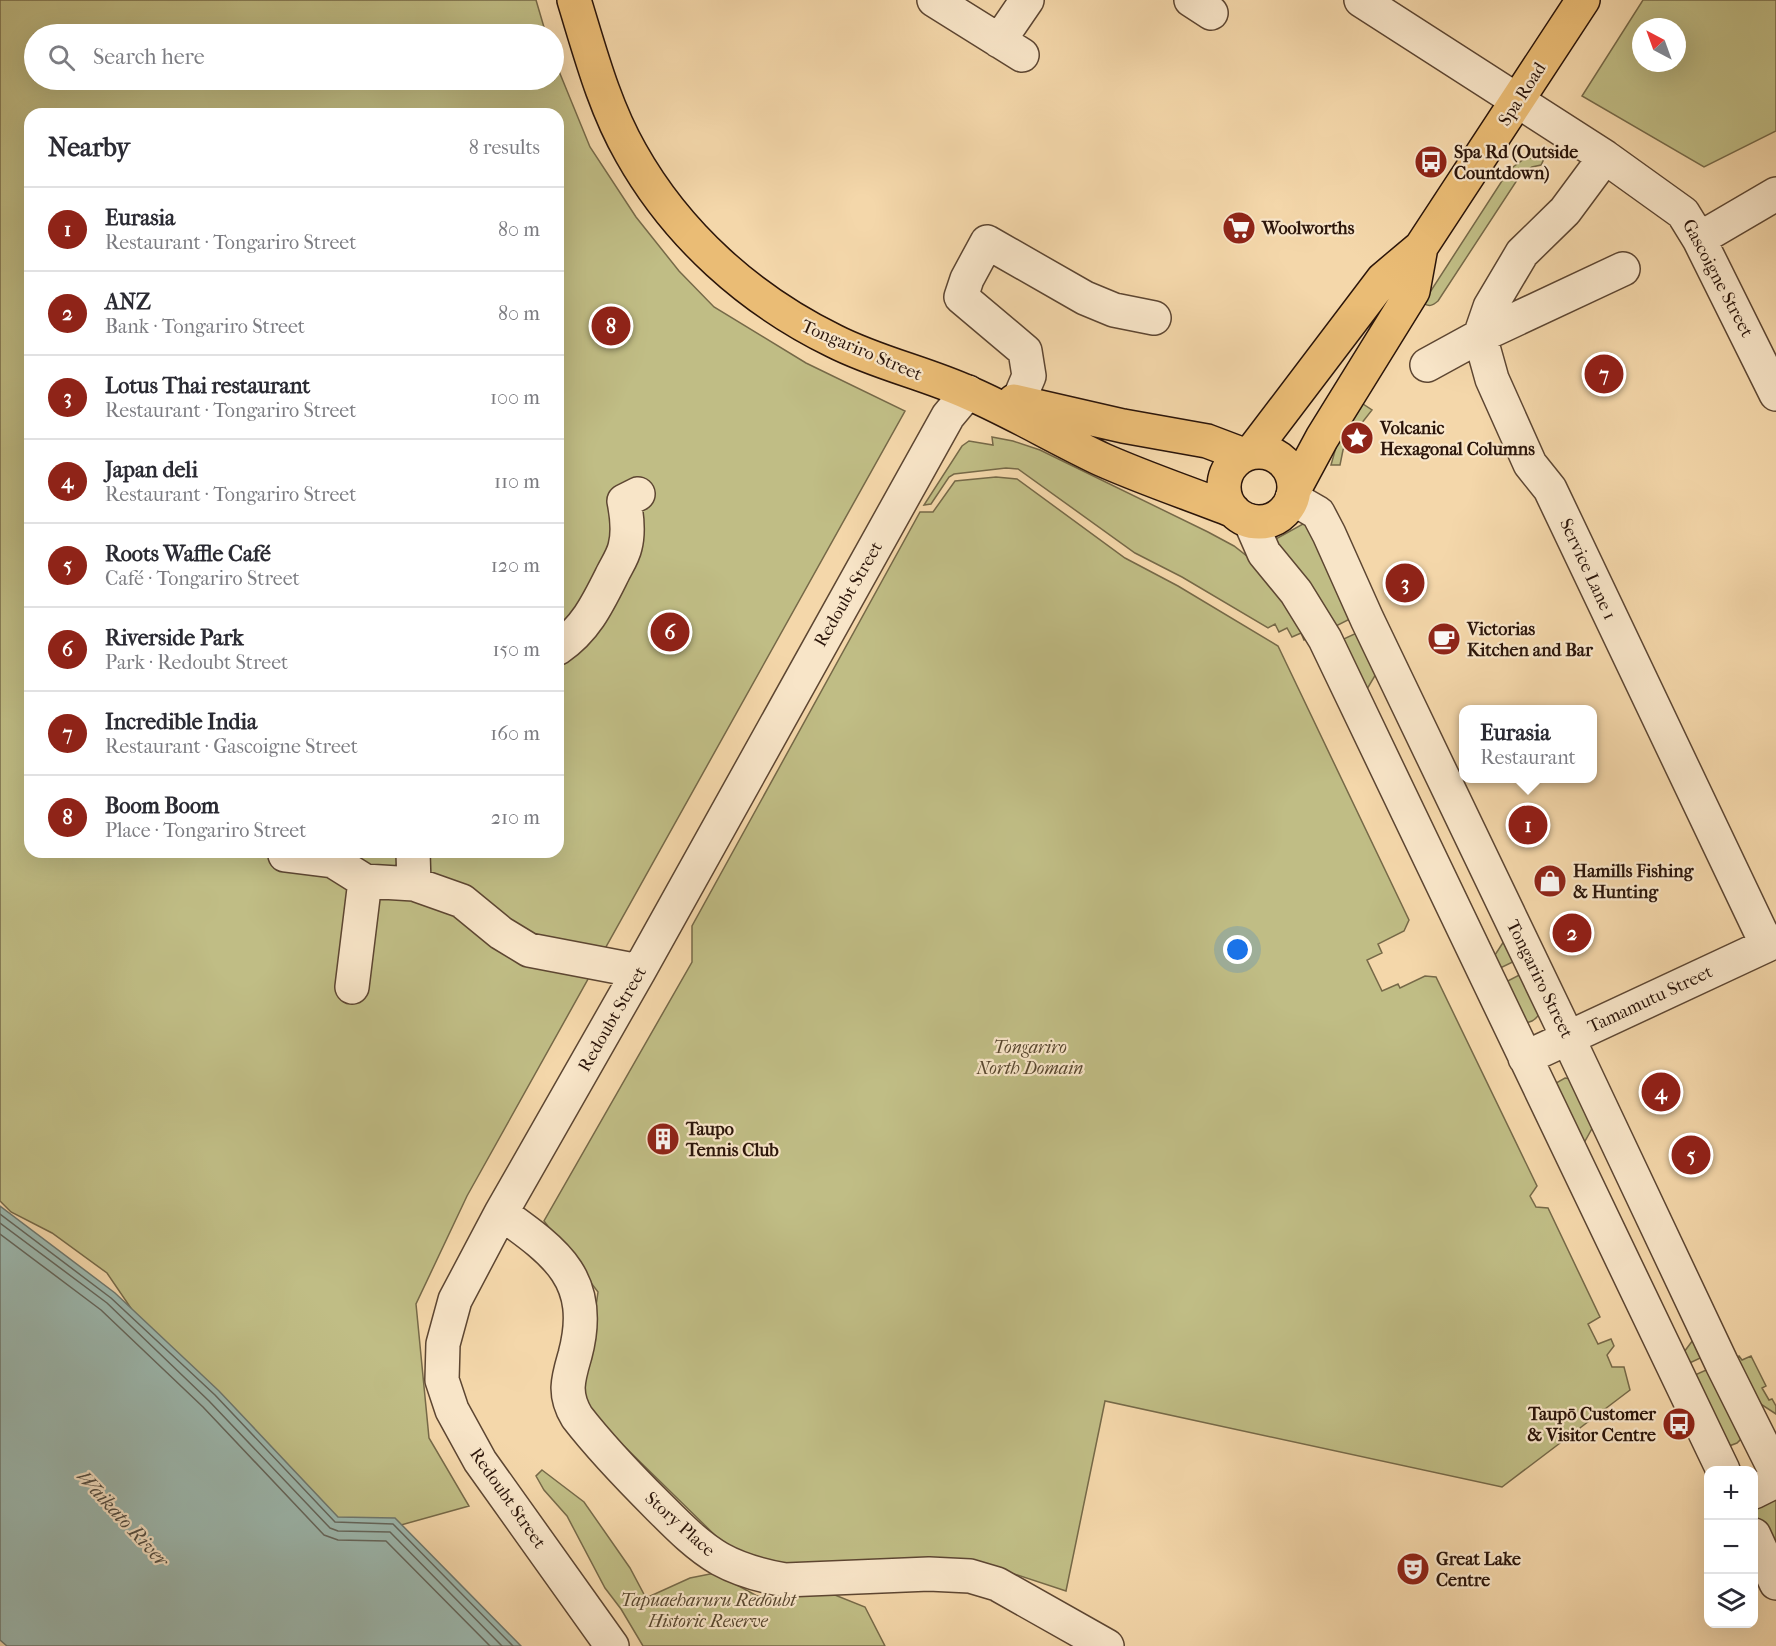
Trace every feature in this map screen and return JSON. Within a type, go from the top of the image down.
[{"type":"main road","name":"Tongariro Street","points":[[574,0],[600,85],[630,152],[660,198],[707,252],[744,286],[791,320],[875,360],[968,392],[1103,459],[1242,516]]},
{"type":"main road","name":"Spa Road","points":[[1248,454],[1383,279],[1421,247],[1583,0]]},
{"type":"main road","name":"Spa Road","points":[[1293,494],[1322,438],[1413,291],[1421,247]]},
{"type":"main road","name":"Tongariro Street","points":[[968,392],[1123,426],[1207,441],[1248,454]]},
{"type":"main road","points":[[1265,452],[1277,456],[1287,465],[1293,477],[1293,494],[1286,509],[1276,518],[1263,522],[1242,516],[1227,500],[1224,488],[1226,474],[1233,463],[1248,454],[1265,452]]},
{"type":"street","points":[[934,0],[1010,48],[1027,0]]},
{"type":"street","name":"Gascoigne Street","points":[[1361,0],[1605,158],[1683,213],[1699,239],[1776,394]]},
{"type":"street","points":[[1480,336],[1490,307],[1522,253],[1565,212],[1605,158]]},
{"type":"street","points":[[1699,239],[1776,194]]},
{"type":"street","points":[[1018,402],[1029,376],[1025,351],[961,297],[967,279],[987,242],[1085,298],[1114,310],[1154,318]]},
{"type":"street","points":[[1427,365],[1480,336],[1623,269]]},
{"type":"street","name":"Service Lane 1","points":[[1480,336],[1492,379],[1530,464],[1550,489],[1772,943]]},
{"type":"street","name":"Redoubt Street","points":[[612,1646],[480,1461],[452,1410],[442,1380],[444,1344],[454,1300],[948,416],[968,392]]},
{"type":"street","points":[[564,644],[573,638],[588,621],[606,588],[625,548],[628,521],[624,501],[638,494]]},
{"type":"street","name":"Tongariro Street","points":[[1293,494],[1318,513],[1714,1346],[1772,1452]]},
{"type":"street","points":[[1242,516],[1264,553],[1296,592],[1325,639],[1721,1466]]},
{"type":"street","points":[[309,858],[333,861],[365,881],[414,884],[462,901],[501,933],[529,950],[639,971]]},
{"type":"street","points":[[413,858],[414,884]]},
{"type":"street","points":[[352,987],[365,881]]},
{"type":"street","name":"Tamamutu Street","points":[[1525,1059],[1772,943]]},
{"type":"street","name":"Story Place","points":[[501,1213],[537,1239],[568,1272],[575,1286],[581,1308],[581,1323],[567,1391],[576,1417],[631,1478],[699,1544],[719,1558],[741,1569],[785,1580],[929,1574],[970,1576],[997,1584],[1107,1646]]},
{"type":"street","points":[[1728,1466],[1772,1452]]},
{"type":"street","points":[[1758,1490],[1776,1481]]},
{"type":"street","points":[[1758,1544],[1776,1583]]},
{"type":"green space","points":[[0,0],[536,0],[543,24],[24,24],[24,90],[564,90],[564,83],[590,147],[636,217],[679,271],[714,307],[806,363],[905,411],[467,1196],[416,1304],[429,1438],[469,1506],[358,1537],[169,1364],[107,1273],[52,1233],[11,1212],[0,1201]]},
{"type":"green space","points":[[1643,0],[1776,0],[1776,131],[1704,167],[1582,96]]},
{"type":"green space","points":[[1545,157],[1541,165],[1532,167],[1521,174],[1438,301],[1430,305],[1423,303],[1509,170],[1524,159]]},
{"type":"green space","points":[[1360,402],[1372,410],[1361,424],[1354,425],[1343,450],[1340,465],[1331,465],[1338,440]]},
{"type":"green space","points":[[992,437],[1040,450],[1234,546],[1257,564],[1315,635],[1304,640],[1301,633],[1292,637],[1287,628],[1279,632],[1275,624],[1268,628],[1182,577],[1135,553],[1018,469],[1006,468],[954,474],[949,477],[931,504],[924,505],[962,446],[969,441],[993,445]]},
{"type":"green space","name":"Tongariro North Domain","points":[[996,477],[1017,479],[1125,558],[1178,586],[1278,646],[1409,920],[1404,931],[1378,944],[1382,953],[1367,960],[1382,991],[1398,984],[1400,988],[1425,976],[1436,977],[1537,1186],[1530,1196],[1536,1207],[1548,1208],[1600,1317],[1588,1324],[1598,1344],[1611,1339],[1614,1346],[1607,1355],[1612,1367],[1624,1367],[1630,1390],[1502,1487],[1105,1401],[1066,1591],[972,1560],[773,1565],[725,1545],[582,1405],[598,1292],[544,1221],[692,962],[692,926],[920,512],[933,512],[955,481]]},
{"type":"green space","points":[[1312,519],[1356,616],[1328,630],[1272,541]]},
{"type":"green space","points":[[1363,630],[1376,674],[1367,689],[1495,955],[1506,938],[1519,959],[1492,972],[1335,643]]},
{"type":"green space","points":[[1525,972],[1540,1013],[1532,1021],[1521,1023],[1498,986]]},
{"type":"green space","points":[[1565,1078],[1572,1079],[1594,1125],[1584,1143],[1684,1352],[1696,1336],[1709,1354],[1681,1367],[1556,1083]]},
{"type":"green space","points":[[1739,1356],[1742,1360],[1751,1356],[1766,1386],[1762,1388],[1769,1400],[1772,1399],[1776,1406],[1776,1414],[1756,1401],[1732,1360]]},
{"type":"green space","points":[[1715,1366],[1742,1438],[1729,1446],[1686,1379]]},
{"type":"green space","name":"Tapuaeharuru Redoubt Historic Reserve","points":[[542,1470],[584,1502],[630,1568],[646,1598],[690,1578],[715,1573],[757,1596],[835,1595],[865,1607],[885,1646],[643,1646],[621,1609],[605,1588],[567,1516],[544,1490],[536,1476]]},
{"type":"green space","points":[[1774,1499],[1776,1501],[1776,1567],[1758,1529],[1758,1503]]},
{"type":"water","name":"Waikato River","points":[[0,1206],[115,1293],[219,1391],[338,1517],[395,1518],[521,1646],[7,1646],[0,1640]]},
{"type":"place","name":"Spa Rd (Outside Countdown)","points":[[1431,162]]},
{"type":"place","name":"Woolworths","points":[[1239,228]]},
{"type":"place","name":"Boom Boom","points":[[611,326]]},
{"type":"place","name":"Incredible India","points":[[1604,374]]},
{"type":"place","name":"Volcanic Hexagonal Columns","points":[[1357,438]]},
{"type":"place","name":"Lotus Thai restaurant","points":[[1405,583]]},
{"type":"place","name":"Riverside Park","points":[[670,632]]},
{"type":"place","name":"Victorias Kitchen and Bar","points":[[1444,639]]},
{"type":"place","name":"Eurasia","points":[[1528,825]]},
{"type":"place","name":"Hamills Fishing & Hunting","points":[[1550,881]]},
{"type":"place","name":"ANZ","points":[[1572,933]]},
{"type":"place","name":"Japan deli","points":[[1661,1092]]},
{"type":"place","name":"Taupo Tennis Club","points":[[663,1139]]},
{"type":"place","name":"Roots Waffle Café","points":[[1691,1155]]},
{"type":"place","name":"Taupō Customer & Visitor Centre","points":[[1679,1424]]},
{"type":"place","name":"Great Lake Centre","points":[[1413,1569]]}]
